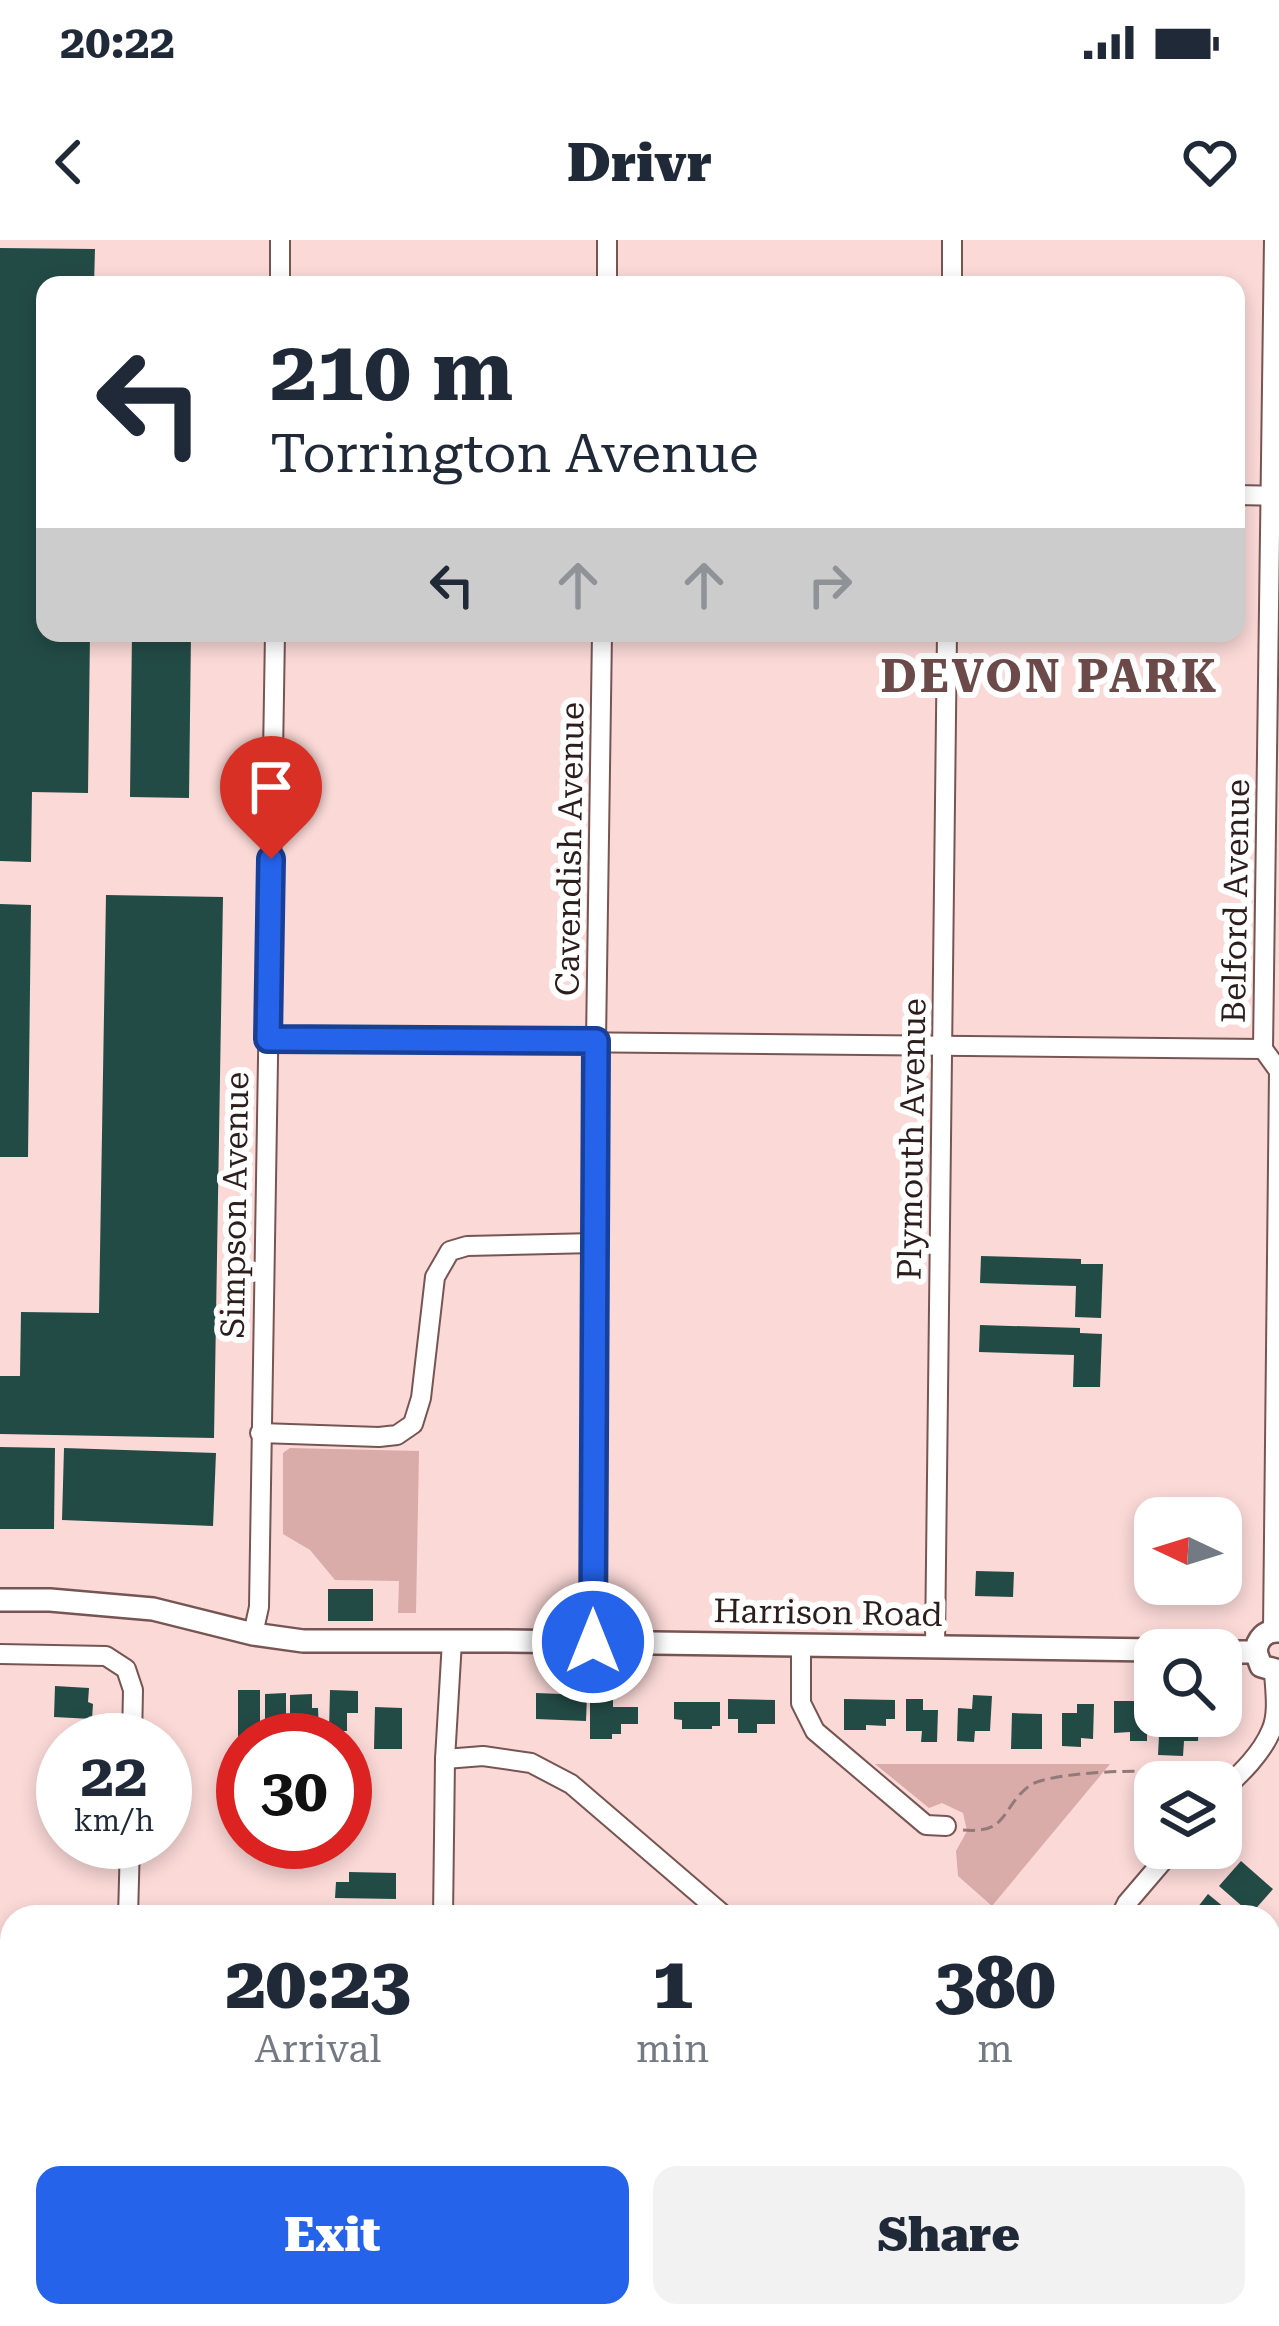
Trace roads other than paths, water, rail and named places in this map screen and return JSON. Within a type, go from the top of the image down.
[{"type":"street","points":[[280,240],[280,276]]},
{"type":"street","points":[[607,276],[608,240]]},
{"type":"street","points":[[952,240],[952,276]]},
{"type":"street","name":"Belford Avenue","points":[[1274,240],[1273,781],[1263,1049],[1279,1071],[1276,1631]]},
{"type":"street","name":"Simpson Avenue","points":[[254,1634],[259,1607],[275,642]]},
{"type":"street","name":"Cavendish Avenue","points":[[593,1642],[602,642]]},
{"type":"street","name":"Plymouth Avenue","points":[[935,1646],[947,642]]},
{"type":"street","points":[[268,1039],[1263,1049]]},
{"type":"street","points":[[260,1433],[397,1435],[413,1424],[417,1411],[435,1277],[450,1251],[467,1246],[595,1243]]},
{"type":"street","name":"Harrison Road","points":[[0,1600],[153,1609],[303,1641],[1134,1651]]},
{"type":"street","points":[[1242,1771],[1272,1731],[1277,1672],[1262,1666],[1256,1652],[1260,1638],[1276,1631]]},
{"type":"street","points":[[443,1905],[452,1641]]},
{"type":"street","points":[[801,1645],[801,1703],[815,1731],[926,1825],[946,1826]]},
{"type":"street","points":[[1242,1652],[1256,1652]]},
{"type":"street","points":[[0,1654],[106,1656],[126,1669],[133,1690],[133,1713]]},
{"type":"street","points":[[1261,1745],[1279,1760]]},
{"type":"street","points":[[446,1760],[483,1756],[531,1763],[571,1784],[713,1905]]},
{"type":"street","points":[[128,1905],[129,1869]]},
{"type":"street","points":[[1126,1905],[1156,1869]]},
{"type":"district","name":"DEVON PARK","points":[[1050,676]]}]
